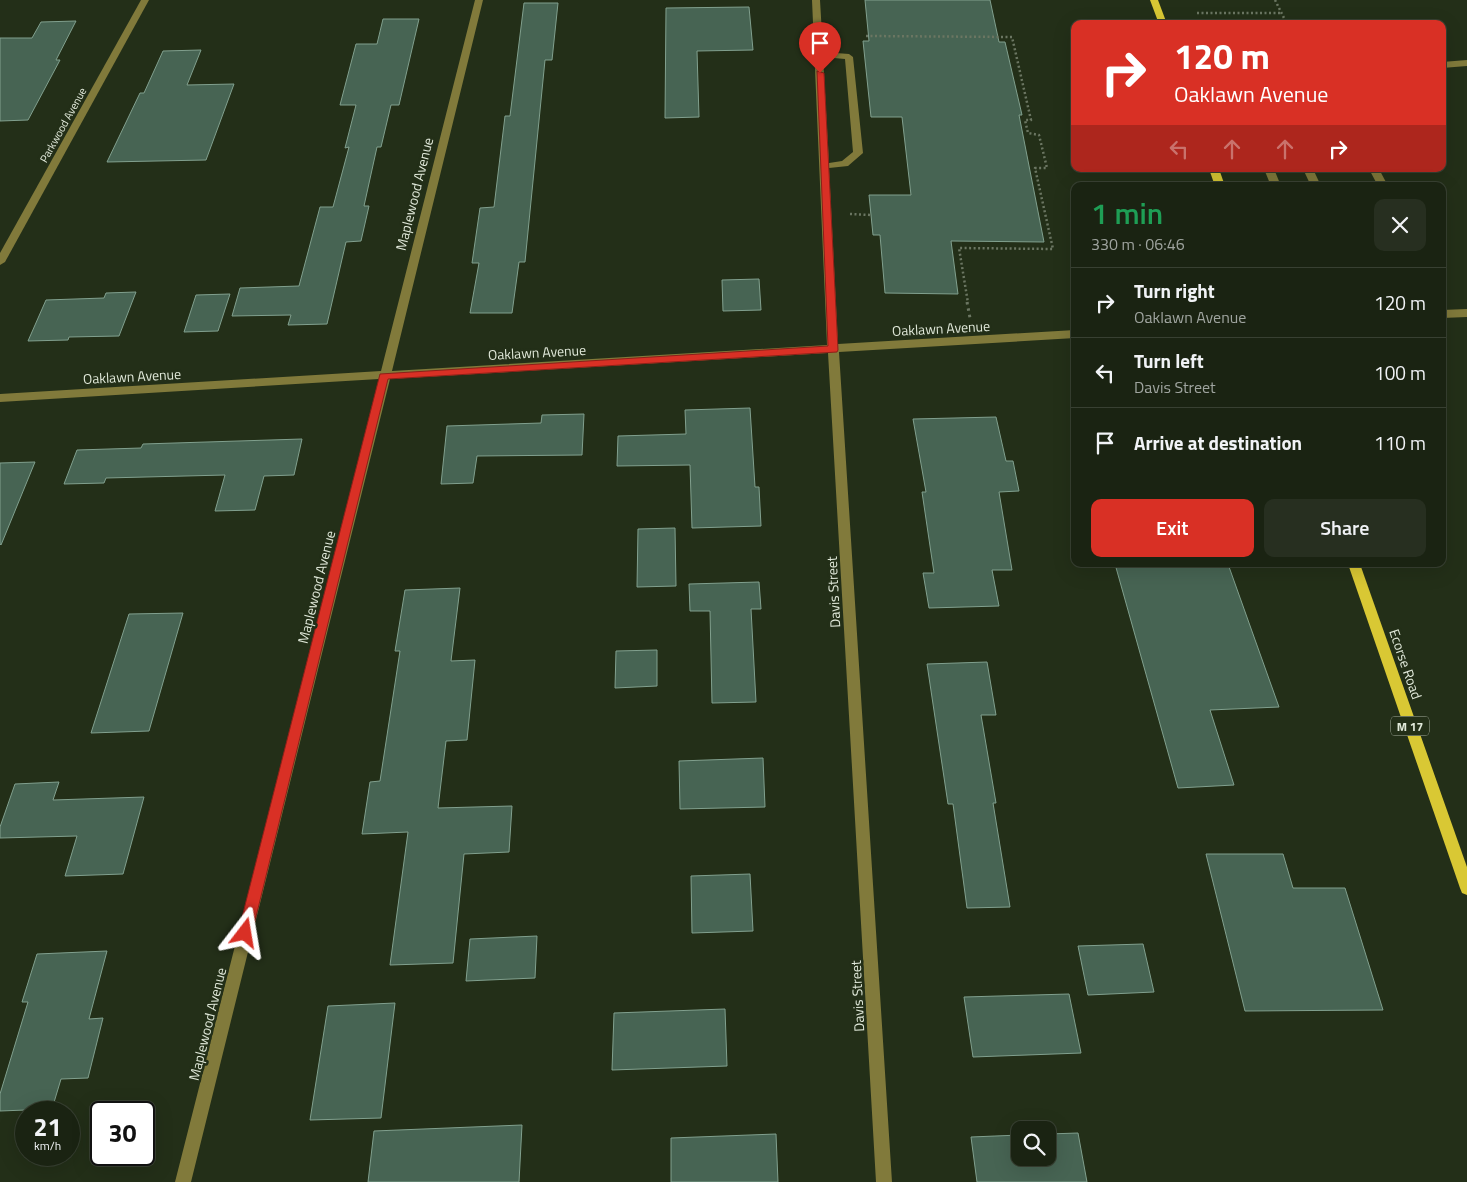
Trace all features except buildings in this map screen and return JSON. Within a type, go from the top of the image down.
[{"type":"main road","points":[[1154,0],[1162,20]]},
{"type":"main road","name":"Ecorse Road","points":[[1355,567],[1467,888]]},
{"type":"street","name":"Parkwood Avenue","points":[[0,262],[145,0]]},
{"type":"street","name":"Maplewood Avenue","points":[[183,1182],[479,0]]},
{"type":"street","name":"Davis Street","points":[[816,0],[834,350],[884,1182]]},
{"type":"street","points":[[819,54],[849,57],[858,153],[845,164],[824,166]]},
{"type":"street","points":[[1446,65],[1467,64]]},
{"type":"street","points":[[1446,314],[1467,313]]},
{"type":"street","name":"Oaklawn Avenue","points":[[0,398],[834,350],[1071,334]]},
{"type":"path","points":[[1275,0],[1285,20]]},
{"type":"path","points":[[1197,13],[1281,13]]},
{"type":"path","points":[[866,36],[1012,37],[1031,120],[1025,120],[1028,134],[1039,135],[1047,168],[1035,168],[1053,249],[959,248],[974,341]]},
{"type":"path","points":[[849,214],[871,214]]},
{"type":"route","points":[[245,933],[384,376],[834,350],[820,73]]}]
